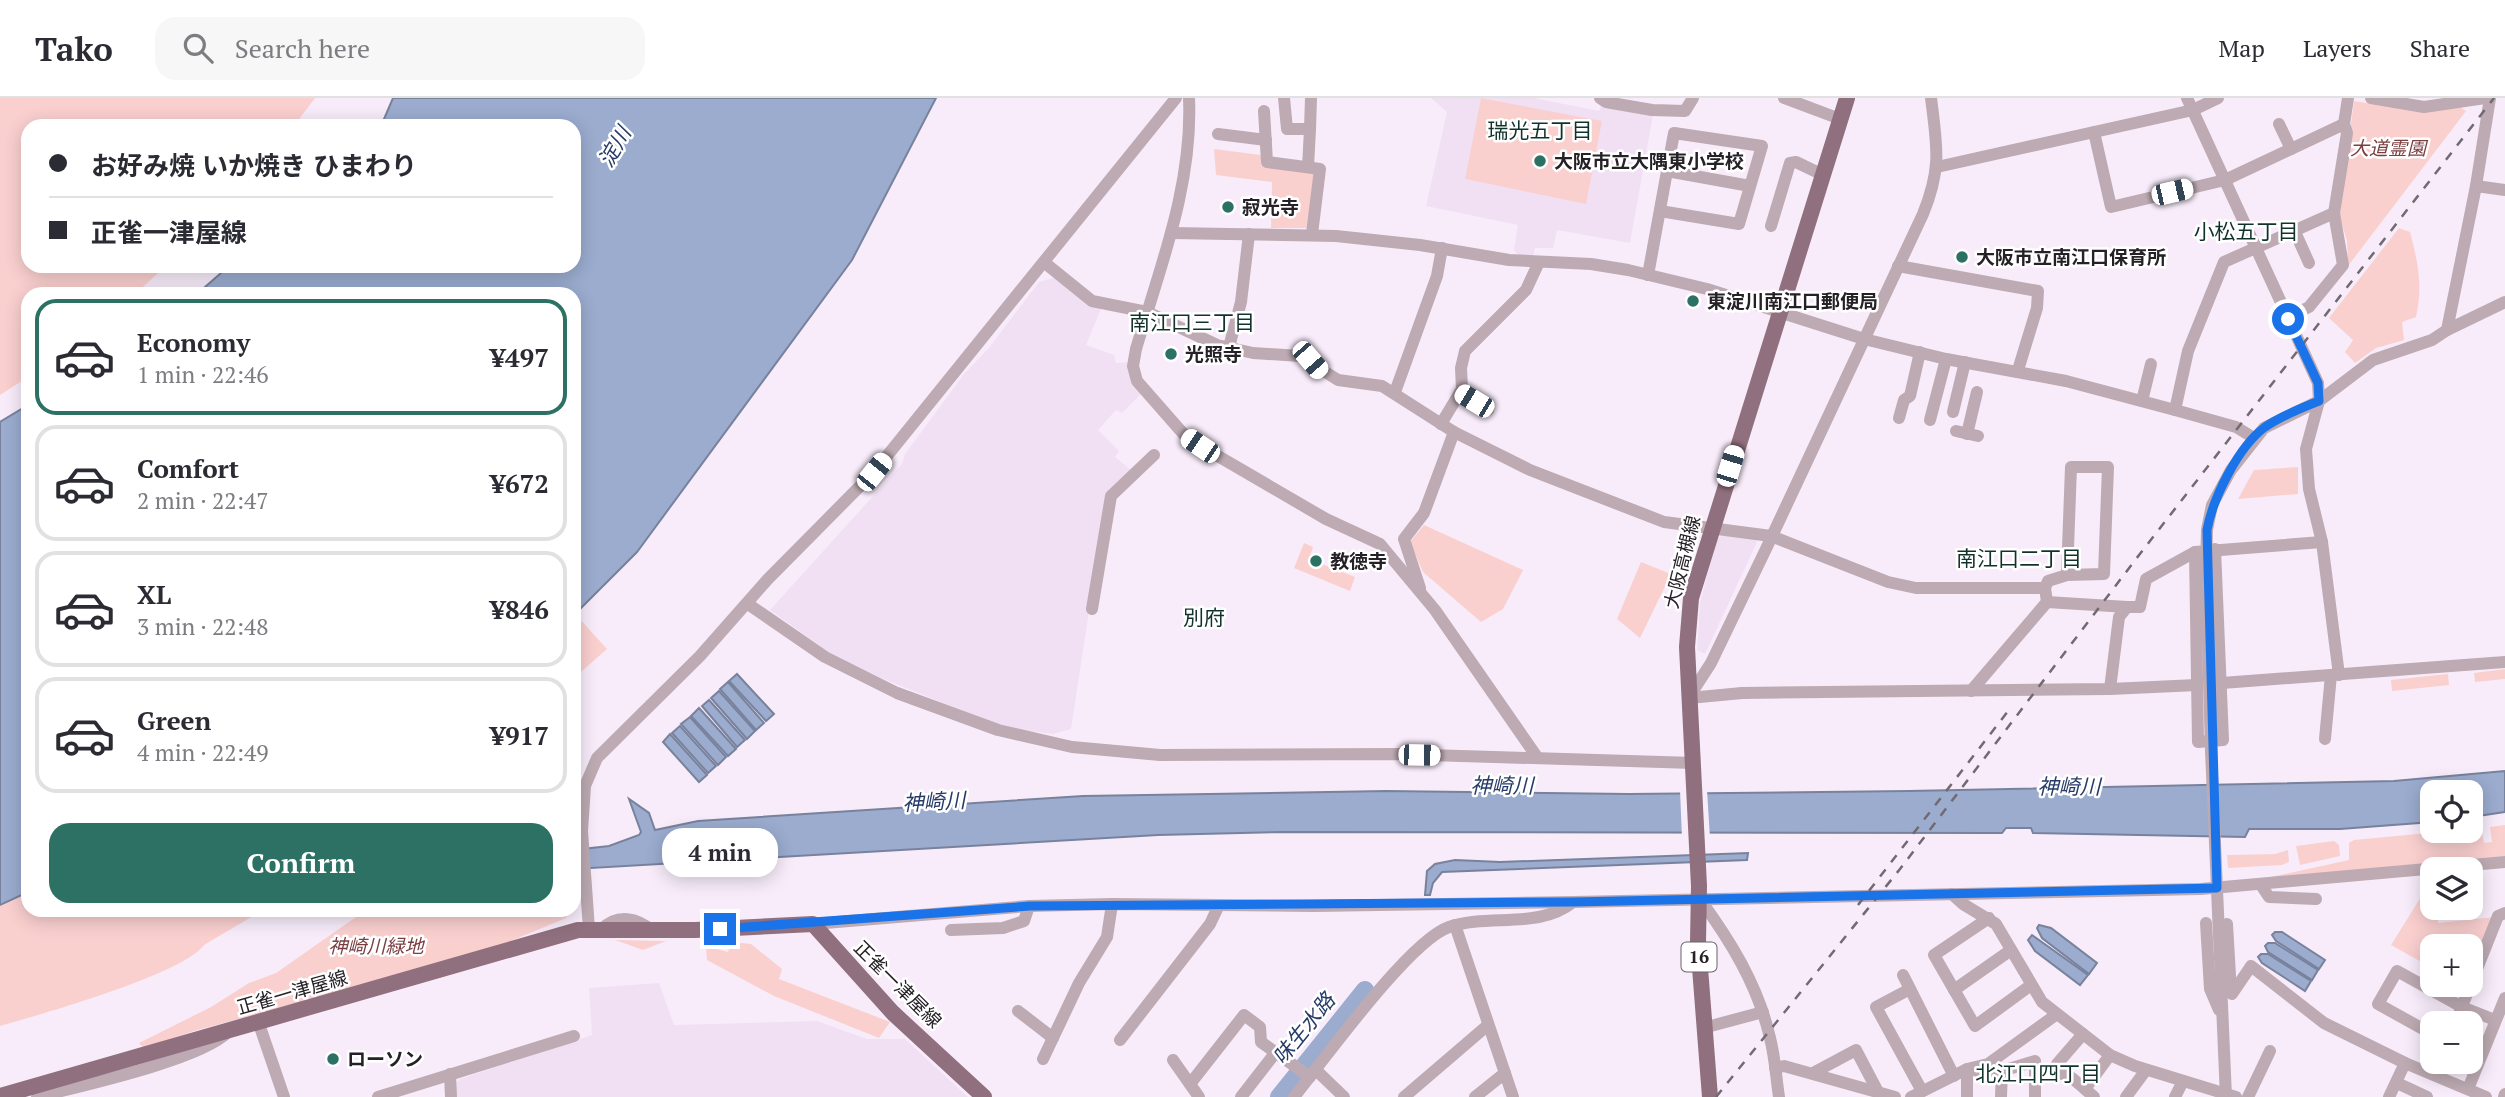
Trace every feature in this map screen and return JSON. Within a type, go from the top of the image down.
[{"type":"main road","name":"大阪高槻線","points":[[1710,1097],[1707,1027],[1700,971],[1699,892],[1686,647],[1691,598],[1847,98]]},
{"type":"main road","name":"正雀一津屋線","points":[[0,1096],[596,929],[653,930],[813,924],[893,1013],[984,1097]]},
{"type":"street","points":[[596,929],[586,884],[582,831],[585,786],[597,758],[874,472],[1176,98]]},
{"type":"street","points":[[1189,98],[1190,121],[1181,196],[1133,366],[1137,381],[1174,426],[1212,455],[1326,519],[1380,544],[1422,595],[1524,734],[1537,757]]},
{"type":"street","points":[[1290,98],[1284,98],[1287,129],[1310,129]]},
{"type":"street","points":[[1308,167],[1311,98]]},
{"type":"street","points":[[1600,98],[1606,102],[1652,110],[1685,111],[1693,98]]},
{"type":"street","points":[[1784,98],[1840,119]]},
{"type":"street","points":[[1689,698],[1710,663],[1771,537],[1933,188],[1937,167],[1931,98]]},
{"type":"street","points":[[1937,167],[2094,132],[2218,98]]},
{"type":"street","points":[[2287,318],[2309,307],[2343,265],[2334,213],[2347,133],[2344,124],[2348,98]]},
{"type":"street","points":[[2371,98],[2424,107],[2489,98],[2505,100]]},
{"type":"street","points":[[2447,330],[2476,186],[2489,98]]},
{"type":"street","points":[[2190,104],[2318,383],[2319,401],[2306,449],[2309,489],[2322,542],[2335,675],[2325,739]]},
{"type":"street","points":[[1264,111],[1267,162],[1320,169],[1312,234]]},
{"type":"street","points":[[1229,121],[1223,134],[1266,140]]},
{"type":"street","points":[[2279,124],[2291,149]]},
{"type":"street","points":[[2094,132],[2112,207],[2225,180],[2344,124]]},
{"type":"street","points":[[1648,275],[1674,133],[1762,146],[1739,225],[1660,211]]},
{"type":"street","points":[[1771,226],[1771,209],[1780,177],[1790,163],[1796,162],[1823,175]]},
{"type":"street","points":[[1667,171],[1750,186]]},
{"type":"street","points":[[2476,186],[2505,190]]},
{"type":"street","points":[[2175,410],[2189,351],[2224,262],[2334,213]]},
{"type":"street","points":[[2295,232],[2309,262]]},
{"type":"street","points":[[1171,233],[1312,234],[1442,248],[1509,260],[1591,264],[1648,275],[1779,311],[1864,339],[1946,359],[2018,370],[2142,401],[2236,426],[2254,438]]},
{"type":"street","points":[[1229,347],[1241,302],[1249,234]]},
{"type":"street","points":[[1395,392],[1437,276],[1442,248]]},
{"type":"street","points":[[1441,424],[1460,393],[1465,351],[1525,290],[1539,262]]},
{"type":"street","points":[[1045,263],[1092,301],[1147,312],[1229,347],[1253,353],[1300,356],[1329,377],[1347,383],[1382,386],[1454,432],[1530,470],[1664,522],[1711,529],[1751,531],[1888,582],[1907,586],[2045,588]]},
{"type":"street","points":[[1898,266],[2038,291],[2036,308],[2018,370]]},
{"type":"street","points":[[2205,550],[2222,683],[2223,740],[2198,742],[2197,685],[2205,550],[2212,505],[2231,470],[2264,428],[2319,401],[2373,360],[2432,340],[2505,302]]},
{"type":"street","points":[[1899,418],[1904,400],[1910,396],[1920,352]]},
{"type":"street","points":[[1943,411],[1946,359]]},
{"type":"street","points":[[1943,411],[1965,362]]},
{"type":"street","points":[[2142,401],[2151,364]]},
{"type":"street","points":[[1967,434],[1977,392]]},
{"type":"street","points":[[1460,393],[1488,410]]},
{"type":"street","points":[[1943,411],[1973,408]]},
{"type":"street","points":[[1422,595],[1404,539],[1424,513],[1454,432]]},
{"type":"street","points":[[1092,608],[1111,496],[1154,455]]},
{"type":"street","points":[[1972,691],[2047,602],[2045,588],[2048,581],[2067,575],[2104,574],[2108,467],[2071,467],[2067,575]]},
{"type":"street","points":[[2047,602],[2140,607],[2146,579],[2205,550],[2322,542]]},
{"type":"street","points":[[1952,894],[1963,904],[1996,923],[2042,1002],[2110,1055],[2146,1070],[2229,1096],[2223,1020],[2205,550]]},
{"type":"street","points":[[748,604],[825,657],[898,693],[998,730],[1072,747],[1160,755],[1537,757],[1693,768]]},
{"type":"street","points":[[2110,689],[2119,617],[2127,607]]},
{"type":"street","points":[[2222,683],[2505,662]]},
{"type":"street","points":[[1689,698],[1828,691],[2110,689],[2197,685]]},
{"type":"street","points":[[813,924],[1030,906],[1573,902],[1699,892],[1952,894],[2217,883],[2261,885],[2505,862]]},
{"type":"street","points":[[2261,885],[2269,897],[2316,899]]},
{"type":"street","points":[[1699,892],[1728,937],[1763,1012],[1779,1097]]},
{"type":"street","points":[[1294,1097],[1357,1017],[1424,943],[1439,931],[1455,925],[1542,917],[1562,911],[1573,902]]},
{"type":"street","points":[[1043,1059],[1079,983],[1107,937],[1112,904]]},
{"type":"street","points":[[1120,1040],[1210,924],[1219,905]]},
{"type":"street","points":[[951,930],[1003,928],[1024,921],[1030,906]]},
{"type":"street","points":[[2460,1011],[2498,916],[2505,913]]},
{"type":"street","points":[[1989,918],[1934,955],[1975,1026],[2031,985]]},
{"type":"street","points":[[2227,922],[2232,994]]},
{"type":"street","points":[[2206,923],[2210,989],[2223,1020]]},
{"type":"street","points":[[1455,925],[1513,1097]]},
{"type":"street","points":[[1954,990],[2011,950]]},
{"type":"street","points":[[2223,1020],[2232,994],[2250,966],[2324,1023],[2406,1063],[2420,1065]]},
{"type":"street","points":[[2420,1027],[2378,1004],[2397,971],[2462,1007],[2496,1020]]},
{"type":"street","points":[[1903,975],[1954,1076]]},
{"type":"street","points":[[1910,989],[1876,1007],[1916,1094],[1967,1069],[1988,1064],[2057,1014]]},
{"type":"street","points":[[2468,1089],[2505,998]]},
{"type":"street","points":[[1018,1011],[1053,1038]]},
{"type":"street","points":[[1707,1027],[1763,1012]]},
{"type":"street","points":[[1190,1084],[1244,1015],[1260,1027],[1261,1042],[1292,1064],[1313,1073],[1344,1097]]},
{"type":"street","points":[[258,1024],[284,1097]]},
{"type":"street","points":[[1404,1097],[1488,1025]]},
{"type":"street","points":[[37,1097],[163,1063],[220,1040],[228,1032]]},
{"type":"street","points":[[2083,1034],[2058,1069],[2090,1093],[2110,1055]]},
{"type":"street","points":[[378,1097],[574,1036]]},
{"type":"street","points":[[1813,1073],[1856,1050],[1877,1090]]},
{"type":"street","points":[[2248,1097],[2270,1051]]},
{"type":"street","points":[[1241,1097],[1276,1052]]},
{"type":"street","points":[[1173,1060],[1199,1097]]},
{"type":"street","points":[[1967,1069],[2002,1071],[2035,1061],[2035,1097]]},
{"type":"street","points":[[2389,1097],[2406,1063]]},
{"type":"street","points":[[1774,1068],[1784,1066],[1895,1097]]},
{"type":"street","points":[[1967,1069],[1967,1097]]},
{"type":"street","points":[[2126,1097],[2146,1070]]},
{"type":"street","points":[[2001,1097],[2002,1071]]},
{"type":"street","points":[[1475,1097],[1505,1073]]},
{"type":"street","points":[[450,1074],[451,1097]]},
{"type":"street","points":[[2446,1074],[2486,1097]]},
{"type":"street","points":[[2175,1097],[2183,1081]]},
{"type":"street","points":[[2397,1083],[2427,1097]]},
{"type":"shaded area","name":"大阪市立大隅東小学校","points":[[1431,98],[1534,98],[1599,111],[1601,106],[1653,115],[1630,243],[1557,230],[1553,248],[1535,248],[1533,256],[1518,255],[1514,250],[1518,225],[1426,206],[1447,112]]},
{"type":"shaded area","points":[[1056,277],[1101,309],[1086,345],[1114,355],[1116,363],[1130,362],[1141,394],[1122,413],[1116,410],[1098,430],[1119,451],[1115,457],[1132,471],[1107,494],[1071,729],[1053,734],[1005,728],[879,677],[831,654],[770,610],[902,464],[905,454],[964,374],[988,349],[1039,282]]},
{"type":"shaded area","points":[[1724,534],[1754,536],[1757,542],[1705,654],[1697,650],[1700,603],[1716,540]]},
{"type":"shaded area","points":[[659,983],[674,1025],[817,1021],[867,1039],[905,1039],[968,1097],[455,1097],[454,1085],[460,1079],[592,1035],[589,988]]},
{"type":"green space","points":[[0,98],[315,98],[299,119],[21,119],[21,273],[158,273],[143,287],[21,287],[21,382],[0,395]]},
{"type":"green space","points":[[1481,98],[1602,121],[1586,204],[1465,179]]},
{"type":"green space","name":"大道霊園","points":[[2354,101],[2422,112],[2460,107],[2466,111],[2348,266],[2347,241],[2339,214]]},
{"type":"green space","points":[[1214,149],[1261,155],[1315,173],[1309,228],[1271,228],[1272,182],[1216,175]]},
{"type":"green space","points":[[2399,228],[2410,232],[2419,274],[2416,317],[2402,322],[2404,340],[2376,348],[2355,363],[2345,352],[2353,340],[2329,318]]},
{"type":"green space","points":[[2298,467],[2298,494],[2238,499],[2254,470]]},
{"type":"green space","points":[[1424,525],[1523,570],[1503,609],[1481,622],[1423,572],[1410,542]]},
{"type":"green space","points":[[1304,543],[1313,547],[1309,559],[1355,577],[1350,591],[1294,568]]},
{"type":"green space","points":[[1641,562],[1671,574],[1640,638],[1617,619]]},
{"type":"green space","points":[[581,620],[607,649],[581,672]]},
{"type":"green space","points":[[2505,669],[2505,679],[2475,682],[2474,673]]},
{"type":"green space","points":[[2448,674],[2449,685],[2392,691],[2391,680]]},
{"type":"green space","points":[[2505,825],[2505,856],[2420,857],[2420,864],[2266,878],[2349,860],[2349,843],[2354,840],[2420,834],[2420,843],[2483,843],[2483,838],[2484,843],[2492,842],[2490,827]]},
{"type":"green space","points":[[2334,841],[2339,845],[2340,856],[2300,865],[2296,846]]},
{"type":"green space","points":[[2288,850],[2289,862],[2282,865],[2228,868],[2227,855],[2275,854]]},
{"type":"green space","points":[[21,895],[21,917],[251,917],[169,968],[109,992],[0,1026],[0,905]]},
{"type":"green space","points":[[2420,899],[2420,920],[2438,920],[2438,923],[2495,917],[2483,948],[2483,934],[2420,934],[2420,961],[2391,945]]},
{"type":"green space","name":"神崎川緑地","points":[[356,917],[566,917],[482,953],[194,1031],[144,1048],[139,1043],[211,1007],[249,983],[276,973]]},
{"type":"green space","points":[[615,940],[666,941],[643,950]]},
{"type":"green space","points":[[731,942],[751,944],[782,969],[779,979],[890,1022],[879,1038],[774,996],[707,960],[706,946],[728,952]]},
{"type":"water","name":"淀川","points":[[393,98],[936,98],[852,260],[637,552],[581,608],[581,287],[205,287],[221,273],[581,273],[581,119],[384,119]]},
{"type":"water","points":[[21,409],[21,895],[0,905],[0,422]]},
{"type":"water","points":[[737,674],[774,714],[766,721],[729,681]]},
{"type":"water","points":[[728,682],[764,723],[756,730],[720,689]]},
{"type":"water","points":[[719,691],[755,731],[747,739],[711,698]]},
{"type":"water","points":[[709,700],[745,740],[737,747],[702,706]]},
{"type":"water","points":[[699,708],[736,749],[728,756],[691,716]]},
{"type":"water","points":[[690,717],[726,757],[718,765],[681,724]]},
{"type":"water","points":[[680,726],[716,766],[708,773],[672,733]]},
{"type":"water","points":[[670,734],[707,775],[699,782],[663,742]]},
{"type":"water","points":[[2505,771],[2505,812],[2483,815],[2483,780],[2420,780],[2420,823],[2340,829],[2249,829],[2245,837],[2033,833],[2031,828],[2006,828],[2002,833],[1283,832],[1158,835],[581,869],[581,849],[609,846],[639,835],[641,832],[629,799],[649,813],[655,830],[698,821],[1083,796],[1386,791],[1629,794],[2394,781]]},
{"type":"water","points":[[1748,853],[1747,860],[1442,872],[1433,883],[1430,895],[1425,895],[1427,871],[1435,864],[1455,860],[1500,862]]},
{"type":"water","points":[[2039,925],[2051,928],[2097,963],[2089,974],[2042,938],[2037,928]]},
{"type":"water","points":[[2282,932],[2325,960],[2319,969],[2276,941],[2272,935]]},
{"type":"water","points":[[2032,935],[2088,975],[2080,985],[2035,951],[2028,940]]},
{"type":"water","points":[[2275,943],[2318,970],[2312,980],[2268,952],[2265,946]]},
{"type":"water","points":[[2268,954],[2311,981],[2305,991],[2262,963],[2258,957]]},
{"type":"pier","points":[[1680,790],[1707,790],[1710,838],[1682,838]]},
{"type":"waterway","name":"味生水路","points":[[1279,1097],[1365,990]]},
{"type":"railway","points":[[1716,1097],[1900,869],[2136,559],[2494,98]]},
{"type":"railway","points":[[1858,905],[2012,706]]},
{"type":"place","name":"大阪市立大隅東小学校","points":[[1540,161]]},
{"type":"place","name":"寂光寺","points":[[1228,207]]},
{"type":"place","name":"大阪市立南江口保育所","points":[[1962,257]]},
{"type":"place","name":"東淀川南江口郵便局","points":[[1693,301]]},
{"type":"place","name":"光照寺","points":[[1171,354]]},
{"type":"place","name":"教徳寺","points":[[1316,561]]},
{"type":"place","name":"ローソン","points":[[333,1059]]},
{"type":"district","name":"瑞光五丁目","points":[[1540,131]]},
{"type":"district","name":"小松五丁目","points":[[2246,232]]},
{"type":"district","name":"南江口三丁目","points":[[1192,323]]},
{"type":"district","name":"南江口二丁目","points":[[2019,559]]},
{"type":"district","name":"別府","points":[[1204,618]]},
{"type":"district","name":"北江口四丁目","points":[[2038,1074]]},
{"type":"route","points":[[720,929],[1030,906],[1314,906],[2217,888],[2211,751],[2207,530],[2212,505],[2220,488],[2254,438],[2264,428],[2319,401],[2318,383],[2288,319]]},
{"type":"water label","name":"神崎川","points":[[1502,786]]},
{"type":"water label","name":"神崎川","points":[[2069,787]]},
{"type":"water label","name":"神崎川","points":[[934,802]]}]
